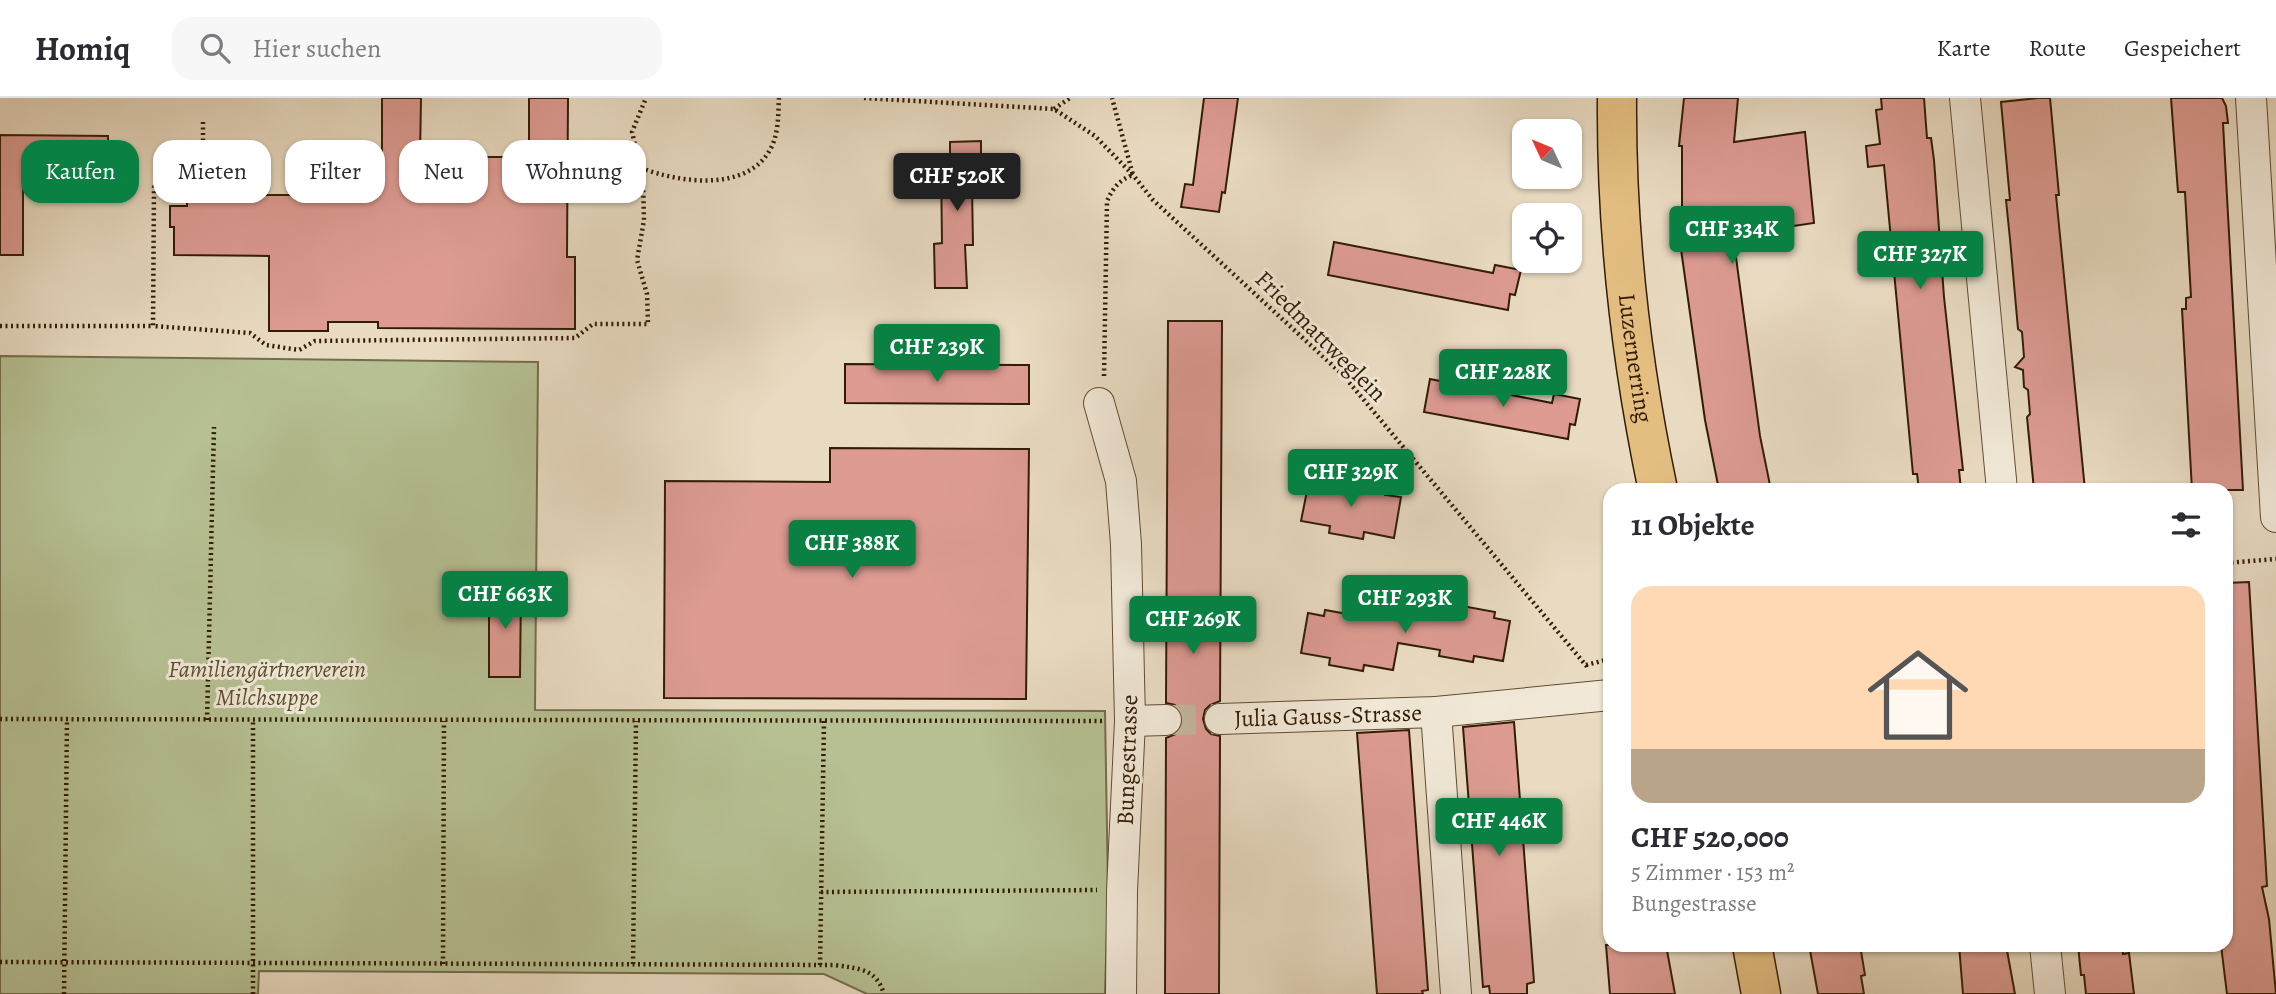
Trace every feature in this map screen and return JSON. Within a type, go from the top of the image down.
[{"type":"main road","name":"Luzernerring","points":[[1617,98],[1623,243],[1635,365],[1657,483]]},
{"type":"main road","points":[[1753,952],[1761,994]]},
{"type":"street","points":[[1965,98],[2000,483]]},
{"type":"street","points":[[2251,98],[2276,517]]},
{"type":"street","name":"Bungestrasse","points":[[1099,402],[1121,481],[1126,544],[1130,721],[1122,891],[1121,994]]},
{"type":"street","name":"Julia Gauss-Strasse","points":[[1220,719],[1436,712],[1602,685]]},
{"type":"street","name":"Julia Gauss-Strasse","points":[[1436,712],[1456,994]]},
{"type":"street","points":[[1130,721],[1166,720]]},
{"type":"street","points":[[2046,952],[2050,994]]},
{"type":"path","points":[[634,140],[632,132],[646,98]]},
{"type":"path","points":[[646,170],[705,180],[723,179],[754,168],[772,147],[778,131],[779,98]]},
{"type":"path","points":[[864,98],[1054,109],[1070,98]]},
{"type":"path","name":"Friedmattweglein","points":[[1112,98],[1133,175]]},
{"type":"path","name":"Friedmattweglein","points":[[1054,109],[1095,136],[1153,200],[1343,375],[1602,685]]},
{"type":"path","points":[[153,326],[154,187],[203,178],[203,122]]},
{"type":"path","points":[[1099,402],[1104,374],[1107,201],[1121,180],[1133,175]]},
{"type":"path","points":[[0,326],[153,326],[250,333],[267,345],[299,350],[316,341],[575,338],[593,324],[648,324],[647,294],[637,260],[644,220],[644,203]]},
{"type":"path","points":[[207,720],[214,427]]},
{"type":"path","points":[[2233,562],[2276,559]]},
{"type":"path","points":[[1586,665],[1603,661]]},
{"type":"path","points":[[0,719],[1130,721]]},
{"type":"path","points":[[64,994],[67,720]]},
{"type":"path","points":[[253,720],[253,994]]},
{"type":"path","points":[[443,964],[444,721]]},
{"type":"path","points":[[633,964],[636,721]]},
{"type":"path","points":[[820,965],[824,721]]},
{"type":"path","points":[[821,892],[1122,891]]},
{"type":"path","points":[[0,962],[820,965],[865,970],[880,980],[884,994]]},
{"type":"green space","name":"Familiengärtnerverein Milchsuppe","points":[[0,356],[538,362],[535,710],[1105,711],[1108,890],[1105,994],[867,994],[824,974],[259,971],[258,994],[0,994]]},
{"type":"building","points":[[382,98],[421,98],[420,140],[399,140],[399,203],[488,203],[488,157],[502,157],[502,203],[567,203],[567,257],[575,257],[575,329],[378,328],[378,322],[328,322],[328,331],[269,331],[269,256],[174,255],[174,227],[170,227],[170,206],[187,206],[187,203],[271,203],[271,195],[285,195],[285,203],[385,203],[385,140],[382,140]]},
{"type":"building","points":[[529,98],[568,98],[568,140],[529,140]]},
{"type":"building","points":[[1204,98],[1238,98],[1225,193],[1222,192],[1219,212],[1181,207],[1185,184],[1193,185]]},
{"type":"building","points":[[1684,98],[1738,98],[1734,142],[1805,132],[1814,223],[1733,235],[1760,436],[1770,483],[1718,483],[1705,420],[1680,242],[1682,146],[1679,146]]},
{"type":"building","points":[[1881,98],[1924,98],[1927,138],[1931,138],[1934,160],[1944,297],[1963,470],[1959,470],[1960,483],[1918,483],[1917,474],[1913,474],[1884,165],[1868,167],[1866,146],[1880,144],[1876,110],[1882,109]]},
{"type":"building","points":[[2050,98],[2059,195],[2056,195],[2084,483],[2033,483],[2027,417],[2030,414],[2028,390],[2024,387],[2023,370],[2015,367],[2024,357],[2022,332],[2018,329],[2006,200],[2010,200],[2001,102]]},
{"type":"building","points":[[2171,98],[2222,98],[2228,123],[2223,123],[2243,490],[2233,490],[2233,483],[2192,483],[2182,309],[2186,309],[2186,298],[2191,297],[2185,192],[2178,192]]},
{"type":"building","points":[[0,135],[108,136],[108,140],[21,140],[23,255],[0,255]]},
{"type":"building","points":[[981,141],[981,186],[972,186],[973,245],[965,245],[967,288],[935,288],[934,244],[942,243],[941,162],[950,162],[950,142]]},
{"type":"building","points":[[1334,242],[1493,273],[1495,265],[1512,268],[1512,273],[1520,273],[1515,295],[1510,294],[1508,310],[1328,275]]},
{"type":"building","points":[[1168,321],[1222,321],[1220,701],[1205,710],[1203,719],[1211,734],[1220,736],[1219,994],[1165,994],[1166,738],[1182,728],[1183,720],[1175,705],[1166,703]]},
{"type":"building","points":[[845,364],[1029,365],[1029,404],[845,403]]},
{"type":"building","points":[[1430,379],[1552,403],[1554,394],[1580,399],[1575,425],[1570,424],[1568,439],[1424,412]]},
{"type":"building","points":[[830,448],[1029,449],[1026,699],[664,698],[665,481],[830,482]]},
{"type":"building","points":[[1326,478],[1386,488],[1385,495],[1401,497],[1394,538],[1364,532],[1363,539],[1329,533],[1330,526],[1301,521],[1309,481],[1325,484]]},
{"type":"building","points":[[2249,582],[2267,886],[2262,887],[2269,919],[2276,994],[2227,994],[2222,952],[2233,952],[2233,583]]},
{"type":"building","points":[[489,585],[521,585],[520,677],[489,677]]},
{"type":"building","points":[[1435,601],[1495,612],[1494,618],[1510,621],[1503,661],[1474,656],[1473,662],[1439,656],[1440,650],[1398,643],[1393,670],[1364,665],[1363,671],[1329,665],[1330,658],[1301,653],[1308,613],[1324,616],[1325,610],[1364,617],[1366,605],[1416,613],[1418,604],[1434,607]]},
{"type":"building","points":[[1514,722],[1534,982],[1527,984],[1527,994],[1490,994],[1489,986],[1483,987],[1463,727]]},
{"type":"building","points":[[1409,730],[1428,990],[1422,991],[1423,994],[1377,994],[1357,733]]},
{"type":"building","points":[[1607,952],[1667,952],[1675,994],[1610,994]]},
{"type":"building","points":[[1810,952],[1861,952],[1865,975],[1861,976],[1864,994],[1818,994]]},
{"type":"building","points":[[1960,952],[2007,952],[2015,994],[1963,994]]},
{"type":"building","points":[[2079,952],[2129,953],[2134,994],[2086,994],[2084,975],[2081,975]]},
{"type":"tunnel","points":[[1166,720],[1220,719]]}]
